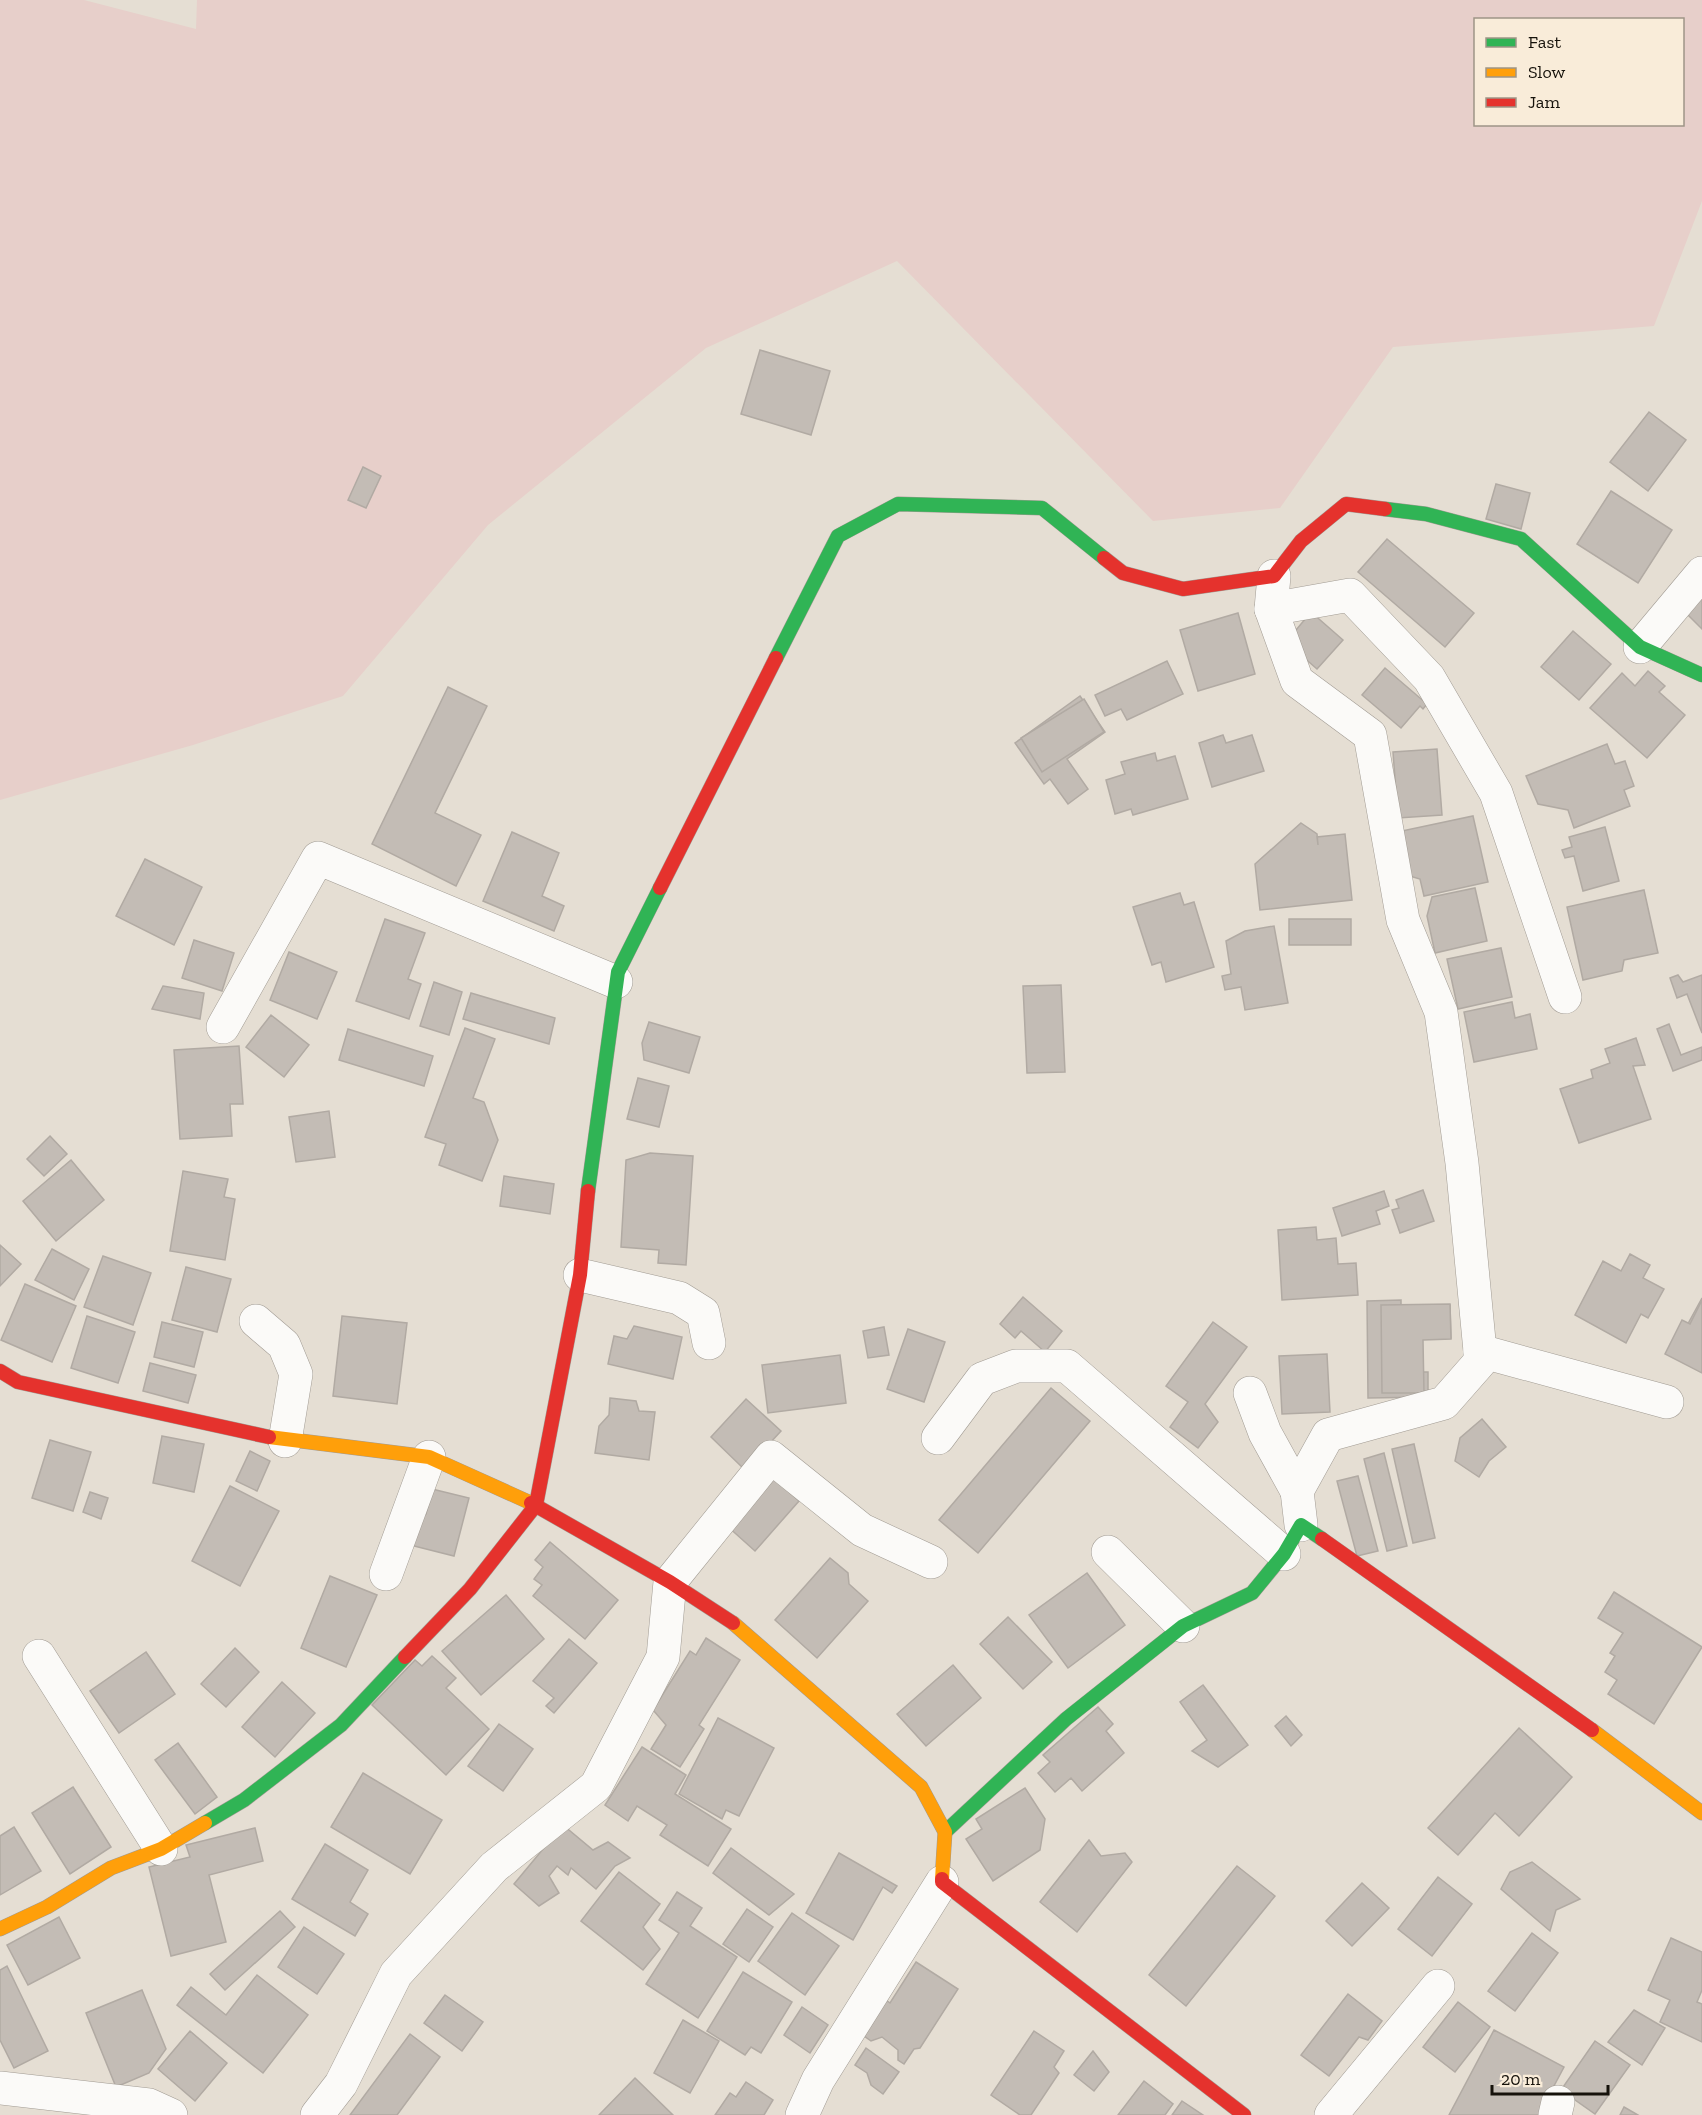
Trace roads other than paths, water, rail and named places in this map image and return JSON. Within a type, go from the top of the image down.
[{"type":"street","points":[[0,1929],[47,1907],[111,1868],[161,1850],[244,1800],[341,1725],[470,1588],[536,1505],[580,1275],[586,1206],[616,982],[623,962],[838,536],[898,504],[1042,508],[1123,573],[1183,589],[1274,576]]},
{"type":"street","points":[[1297,1491],[1328,1435],[1444,1403],[1480,1362],[1480,1351],[1462,1163],[1441,1012],[1403,920],[1370,735],[1298,681],[1271,609],[1274,576],[1301,541],[1346,504],[1426,514],[1521,539],[1640,647],[1702,675]]},
{"type":"street","points":[[1640,647],[1702,573]]},
{"type":"street","points":[[1271,609],[1350,595],[1429,678],[1496,793],[1564,997]]},
{"type":"street","points":[[223,1027],[318,858],[616,982]]},
{"type":"street","points":[[580,1275],[679,1298],[703,1313],[709,1343]]},
{"type":"street","points":[[256,1321],[285,1345],[296,1374],[285,1441]]},
{"type":"street","points":[[1480,1351],[1667,1402]]},
{"type":"street","points":[[938,1438],[982,1379],[1016,1366],[1067,1366],[1284,1554]]},
{"type":"street","points":[[0,1371],[18,1382],[285,1441],[429,1457],[536,1505],[670,1582],[731,1621],[921,1787],[945,1832],[942,1882],[818,2080],[802,2115]]},
{"type":"street","points":[[945,1832],[1066,1719],[1183,1626],[1252,1593],[1284,1554],[1301,1526],[1297,1491],[1265,1433],[1250,1393]]},
{"type":"street","points":[[386,1574],[429,1457]]},
{"type":"street","points":[[317,2115],[340,2084],[396,1974],[494,1867],[596,1786],[663,1657],[670,1582],[771,1457],[862,1530],[930,1562]]},
{"type":"street","points":[[1301,1526],[1634,1759],[1702,1813]]},
{"type":"street","points":[[1108,1552],[1183,1626]]},
{"type":"street","points":[[39,1656],[161,1850]]},
{"type":"street","points":[[942,1882],[1244,2115]]},
{"type":"street","points":[[1331,2115],[1438,1986]]},
{"type":"street","points":[[2,2095],[149,2105],[171,2115]]}]
